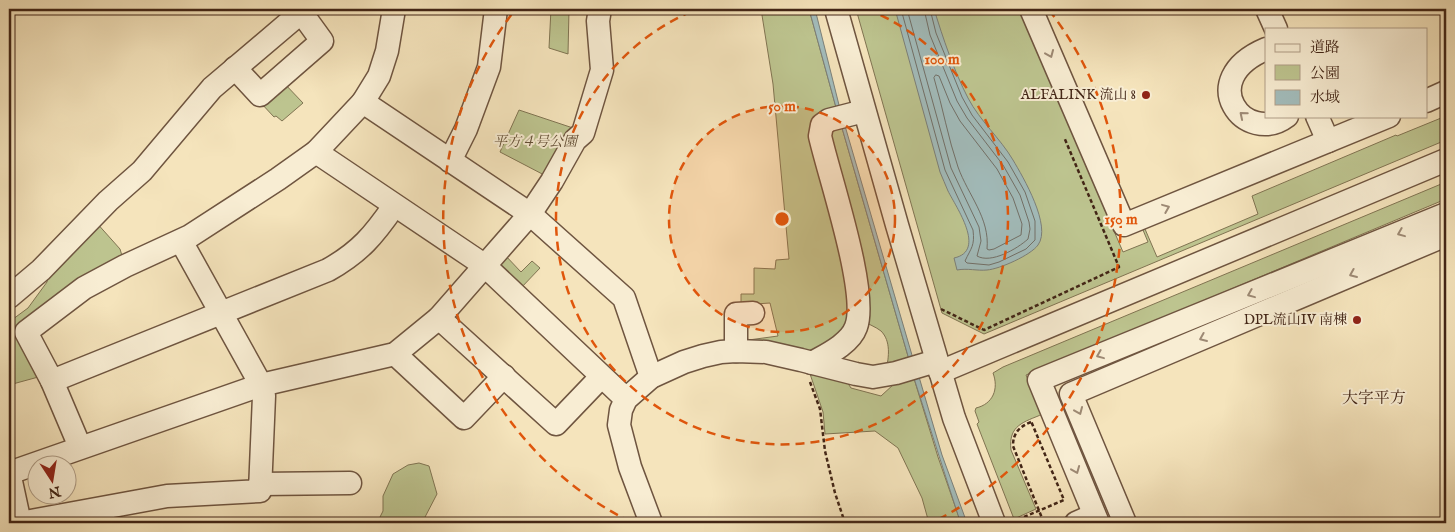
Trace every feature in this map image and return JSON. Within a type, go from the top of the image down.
[{"type":"street","points":[[80,447],[52,381],[26,332],[90,284],[181,241],[237,206],[316,152],[364,102],[379,76],[387,51],[394,9]]},
{"type":"street","points":[[450,161],[473,112],[490,67],[496,9]]},
{"type":"street","points":[[181,241],[261,385],[264,396],[260,491],[167,496],[20,523],[9,473],[261,385],[395,354],[439,318],[530,214],[552,181],[575,140],[583,133],[602,70],[598,21],[600,9]]},
{"type":"street","points":[[836,9],[864,111],[925,367],[970,464],[1003,523]]},
{"type":"street","points":[[1031,9],[1124,225],[1383,118]]},
{"type":"street","points":[[1267,9],[1276,28]]},
{"type":"street","points":[[9,297],[41,270],[108,201],[142,171],[212,88],[235,68],[303,10],[322,41],[260,95],[235,68]]},
{"type":"street","points":[[1265,50],[1239,66],[1231,79],[1229,90],[1232,101],[1238,112],[1258,124],[1270,124],[1284,118]]},
{"type":"street","points":[[1428,100],[1446,92]]},
{"type":"street","points":[[364,102],[530,214],[624,298],[651,377]]},
{"type":"street","points":[[807,361],[846,340],[856,328],[858,313],[857,293],[853,270],[820,136],[822,125],[829,120],[864,111]]},
{"type":"street","points":[[1318,118],[1328,141]]},
{"type":"street","points":[[316,152],[484,265],[626,399]]},
{"type":"street","points":[[648,522],[619,425],[621,410],[626,399],[651,377],[684,362],[702,356],[736,351],[766,352],[873,377],[925,367],[1446,160]]},
{"type":"street","points":[[52,381],[314,276],[343,261],[369,240],[394,206]]},
{"type":"street","points":[[1089,521],[1039,380],[1446,214]]},
{"type":"street","points":[[1125,523],[1071,394],[1446,235]]},
{"type":"street","points":[[736,351],[736,314],[753,313]]},
{"type":"street","points":[[439,318],[556,424],[601,376]]},
{"type":"street","points":[[395,354],[464,418],[504,376]]},
{"type":"street","points":[[260,484],[350,483]]},
{"type":"path","points":[[935,306],[984,330],[1119,267],[1062,133]]},
{"type":"path","points":[[807,361],[820,410],[825,452],[845,523]]},
{"type":"path","points":[[1038,419],[1023,425],[1017,431],[1013,446],[1044,523]]},
{"type":"path","points":[[1003,523],[1064,500],[1031,422]]},
{"type":"green space","points":[[551,9],[589,9],[587,13],[569,10],[568,54],[549,48]]},
{"type":"green space","points":[[761,9],[809,9],[837,111],[826,116],[836,215],[851,326],[812,356],[741,341],[778,336],[770,303],[741,305],[741,294],[754,294],[754,268],[775,269],[776,260],[789,259],[773,84]]},
{"type":"green space","points":[[856,9],[1019,9],[1123,252],[1148,242],[1143,230],[1145,229],[1157,257],[1258,214],[1252,196],[1446,116],[1446,140],[984,334],[942,313]]},
{"type":"green space","points":[[283,82],[303,103],[282,121],[276,116],[274,117],[260,102]]},
{"type":"green space","name":"平方４号公園","points":[[519,110],[573,128],[548,177],[500,152]]},
{"type":"green space","points":[[840,121],[910,363],[886,370],[888,344],[886,339],[881,331],[863,321],[826,143],[831,124]]},
{"type":"green space","points":[[1446,182],[1446,199],[1026,375],[1043,414],[1024,422],[1015,430],[1012,435],[1011,450],[1036,509],[1014,519],[977,424],[979,422],[975,411],[976,408],[987,403],[993,395],[995,379],[993,373],[1003,367]]},
{"type":"green space","points":[[95,221],[120,249],[123,259],[19,329],[42,376],[9,385],[9,322],[28,308],[47,282],[49,269]]},
{"type":"green space","points":[[504,254],[521,272],[532,261],[540,268],[520,289],[499,268]]},
{"type":"green space","points":[[808,368],[843,376],[851,388],[881,396],[894,384],[912,372],[938,457],[961,523],[929,523],[922,498],[898,448],[875,431],[825,434],[823,412]]},
{"type":"green space","points":[[419,463],[429,466],[437,494],[424,519],[419,523],[373,523],[378,521],[383,511],[383,496],[393,474],[408,465]]},
{"type":"water","points":[[809,9],[815,9],[840,109],[837,111]]},
{"type":"water","points":[[895,9],[934,9],[953,66],[968,98],[1008,152],[1029,189],[1039,214],[1041,237],[1034,249],[1015,261],[987,270],[957,270],[954,258],[964,254],[968,247],[969,238],[962,217],[940,172]]},
{"type":"water","points":[[843,119],[914,362],[910,363],[840,121]]},
{"type":"water","points":[[917,370],[942,455],[967,523],[961,523],[959,518],[912,372]]},
{"type":"place","name":"ALFALINK 流山 8","points":[[1146,95]]},
{"type":"place","name":"DPL流山IV 南棟","points":[[1357,320]]},
{"type":"district","name":"大字平方","points":[[1374,399]]}]
